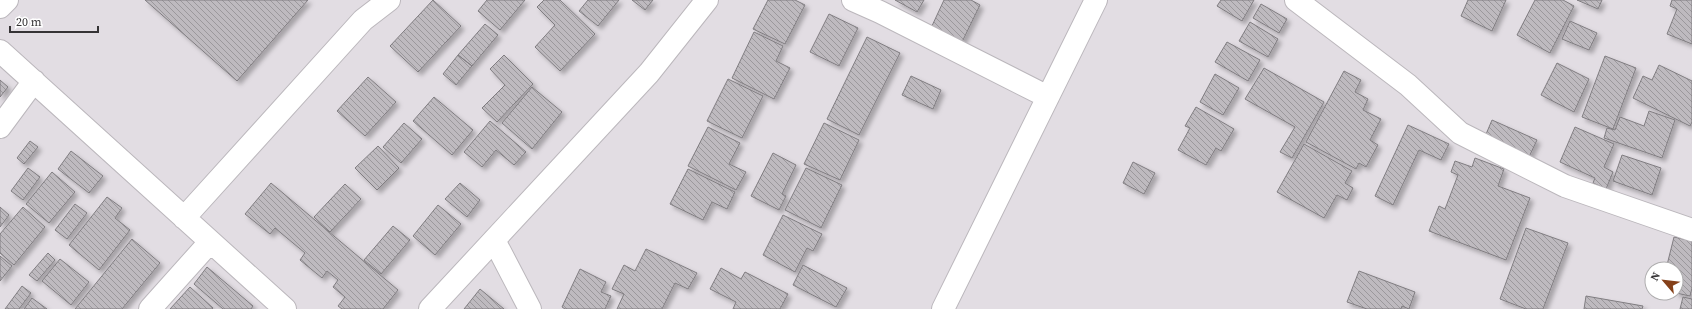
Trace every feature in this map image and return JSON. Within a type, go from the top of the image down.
[{"type":"street","points":[[0,7],[7,0]]},
{"type":"street","points":[[184,218],[363,20],[389,0]]},
{"type":"street","points":[[430,309],[650,73],[707,0]]},
{"type":"street","points":[[853,0],[880,12],[1048,97]]},
{"type":"street","points":[[943,309],[1096,0]]},
{"type":"street","points":[[1296,0],[1408,85],[1460,133],[1565,186],[1692,230]]},
{"type":"street","points":[[0,51],[285,309]]},
{"type":"street","points":[[0,127],[34,81]]},
{"type":"street","points":[[494,240],[530,309]]},
{"type":"street","points":[[150,309],[210,242]]},
{"type":"building","points":[[145,0],[308,0],[237,81]]},
{"type":"building","points":[[433,0],[461,26],[418,72],[390,46]]},
{"type":"building","points":[[487,0],[525,0],[500,30],[478,11]]},
{"type":"building","points":[[544,0],[560,0],[595,34],[560,71],[535,47],[555,25],[537,7]]},
{"type":"building","points":[[588,0],[619,0],[598,26],[579,11]]},
{"type":"building","points":[[632,0],[653,0],[645,10]]},
{"type":"building","points":[[768,0],[795,0],[805,5],[785,44],[753,29]]},
{"type":"building","points":[[895,0],[924,0],[917,12]]},
{"type":"building","points":[[944,0],[971,0],[980,5],[962,42],[931,28]]},
{"type":"building","points":[[1221,0],[1254,0],[1242,21],[1217,6]]},
{"type":"building","points":[[1468,0],[1506,0],[1492,31],[1461,16]]},
{"type":"building","points":[[1535,0],[1563,0],[1574,6],[1550,53],[1517,35]]},
{"type":"building","points":[[1577,0],[1602,0],[1598,9]]},
{"type":"building","points":[[1672,0],[1692,0],[1692,44],[1667,34],[1677,9],[1670,6]]},
{"type":"building","points":[[1261,4],[1287,19],[1279,33],[1253,18]]},
{"type":"building","points":[[829,14],[858,28],[839,66],[810,52]]},
{"type":"building","points":[[1570,21],[1597,33],[1589,50],[1562,39]]},
{"type":"building","points":[[1250,22],[1278,39],[1268,57],[1239,41]]},
{"type":"building","points":[[485,24],[498,35],[472,66],[458,55]]},
{"type":"building","points":[[754,32],[783,46],[776,61],[790,68],[774,99],[732,78]]},
{"type":"building","points":[[867,37],[900,53],[859,135],[827,119]]},
{"type":"building","points":[[1227,42],[1260,60],[1248,81],[1215,62]]},
{"type":"building","points":[[458,55],[472,66],[456,85],[443,74]]},
{"type":"building","points":[[504,55],[533,84],[497,122],[482,108],[505,85],[490,69]]},
{"type":"building","points":[[1605,56],[1636,68],[1613,129],[1582,117]]},
{"type":"building","points":[[1557,63],[1589,79],[1574,112],[1541,95]]},
{"type":"building","points":[[1659,65],[1692,81],[1692,122],[1690,126],[1633,98],[1643,76],[1652,80]]},
{"type":"building","points":[[1264,68],[1324,102],[1292,158],[1280,152],[1295,127],[1245,99]]},
{"type":"building","points":[[1344,71],[1361,80],[1355,92],[1368,99],[1363,110],[1381,119],[1370,140],[1378,145],[1366,167],[1359,163],[1356,169],[1306,142]]},
{"type":"building","points":[[1215,74],[1239,88],[1223,115],[1200,102]]},
{"type":"building","points":[[911,76],[941,90],[933,109],[902,95]]},
{"type":"building","points":[[368,77],[396,102],[365,136],[337,111]]},
{"type":"building","points":[[728,79],[763,96],[742,138],[707,121]]},
{"type":"building","points":[[0,80],[8,87],[0,97]]},
{"type":"building","points":[[532,87],[562,112],[532,149],[502,123]]},
{"type":"building","points":[[434,97],[473,130],[452,155],[413,121]]},
{"type":"building","points":[[1196,107],[1234,129],[1221,151],[1216,148],[1206,165],[1178,150],[1190,128],[1185,126]]},
{"type":"building","points":[[1649,111],[1675,120],[1662,158],[1604,138],[1607,128],[1615,130],[1620,117],[1644,126]]},
{"type":"building","points":[[1492,120],[1537,140],[1528,159],[1484,139]]},
{"type":"building","points":[[490,121],[526,152],[514,165],[496,150],[482,167],[464,152]]},
{"type":"building","points":[[404,123],[422,139],[401,163],[383,147]]},
{"type":"building","points":[[824,123],[859,140],[840,180],[804,164]]},
{"type":"building","points":[[1408,125],[1449,144],[1441,160],[1419,150],[1393,205],[1375,196]]},
{"type":"building","points":[[708,127],[740,143],[729,164],[746,172],[736,190],[688,166]]},
{"type":"building","points":[[1575,127],[1614,144],[1604,167],[1613,172],[1606,189],[1593,183],[1595,178],[1560,162]]},
{"type":"building","points":[[30,141],[38,147],[24,164],[17,158]]},
{"type":"building","points":[[1304,144],[1352,171],[1345,183],[1353,188],[1347,200],[1337,195],[1324,218],[1277,192]]},
{"type":"building","points":[[378,146],[399,168],[377,190],[355,168]]},
{"type":"building","points":[[71,151],[103,176],[89,193],[58,169]]},
{"type":"building","points":[[773,153],[796,165],[782,194],[786,196],[779,210],[751,196]]},
{"type":"building","points":[[1622,155],[1661,168],[1652,195],[1613,181]]},
{"type":"building","points":[[1475,158],[1504,169],[1498,186],[1530,198],[1506,260],[1429,231],[1439,206],[1445,209],[1458,175],[1451,172],[1455,161],[1472,167]]},
{"type":"building","points":[[1133,162],[1155,173],[1144,194],[1123,183]]},
{"type":"building","points":[[28,168],[40,177],[23,200],[11,191]]},
{"type":"building","points":[[806,168],[842,185],[821,228],[785,210]]},
{"type":"building","points":[[688,169],[735,192],[727,209],[712,202],[703,220],[670,204]]},
{"type":"building","points":[[52,172],[75,192],[49,223],[26,204]]},
{"type":"building","points":[[271,183],[398,290],[383,309],[342,309],[338,306],[345,297],[333,287],[338,280],[327,271],[322,278],[300,260],[305,253],[275,228],[270,234],[245,214]]},
{"type":"building","points":[[460,183],[480,200],[467,217],[445,199]]},
{"type":"building","points":[[345,184],[361,199],[330,232],[314,217]]},
{"type":"building","points":[[107,197],[122,208],[115,218],[130,230],[99,270],[69,245]]},
{"type":"building","points":[[75,204],[87,213],[67,239],[55,230]]},
{"type":"building","points":[[438,205],[461,224],[435,255],[413,236]]},
{"type":"building","points":[[0,207],[9,215],[0,227]]},
{"type":"building","points":[[23,207],[45,227],[14,265],[0,253],[0,234]]},
{"type":"building","points":[[783,215],[822,234],[813,251],[807,248],[795,272],[763,255]]},
{"type":"building","points":[[393,226],[410,240],[381,274],[364,260]]},
{"type":"building","points":[[1526,228],[1568,243],[1543,309],[1526,309],[1500,299]]},
{"type":"building","points":[[1674,237],[1692,241],[1692,288],[1690,296],[1684,295],[1684,261],[1668,261]]},
{"type":"building","points":[[132,239],[160,263],[122,309],[75,309]]},
{"type":"building","points":[[646,249],[697,273],[688,289],[675,283],[662,309],[617,309],[624,294],[612,289],[624,265],[635,271]]},
{"type":"building","points":[[48,253],[55,260],[37,281],[29,275]]},
{"type":"building","points":[[0,256],[12,266],[0,281]]},
{"type":"building","points":[[60,259],[89,282],[71,305],[42,281]]},
{"type":"building","points":[[803,265],[847,288],[836,307],[793,285]]},
{"type":"building","points":[[207,267],[253,306],[251,309],[223,309],[194,284]]},
{"type":"building","points":[[721,268],[741,279],[745,272],[788,294],[780,309],[733,309],[736,302],[710,289]]},
{"type":"building","points":[[580,269],[606,282],[601,292],[611,296],[605,309],[565,309],[562,307]]},
{"type":"building","points":[[1359,271],[1415,292],[1409,309],[1402,306],[1401,309],[1367,309],[1347,302]]},
{"type":"building","points":[[22,286],[31,293],[19,309],[5,309]]},
{"type":"building","points":[[190,287],[213,308],[170,309]]},
{"type":"building","points":[[480,289],[504,309],[464,309]]},
{"type":"building","points":[[1586,296],[1643,306],[1642,309],[1584,309]]},
{"type":"building","points":[[1684,297],[1692,299],[1692,309],[1680,309],[1682,301],[1684,301]]},
{"type":"building","points":[[32,298],[47,309],[24,309]]}]
